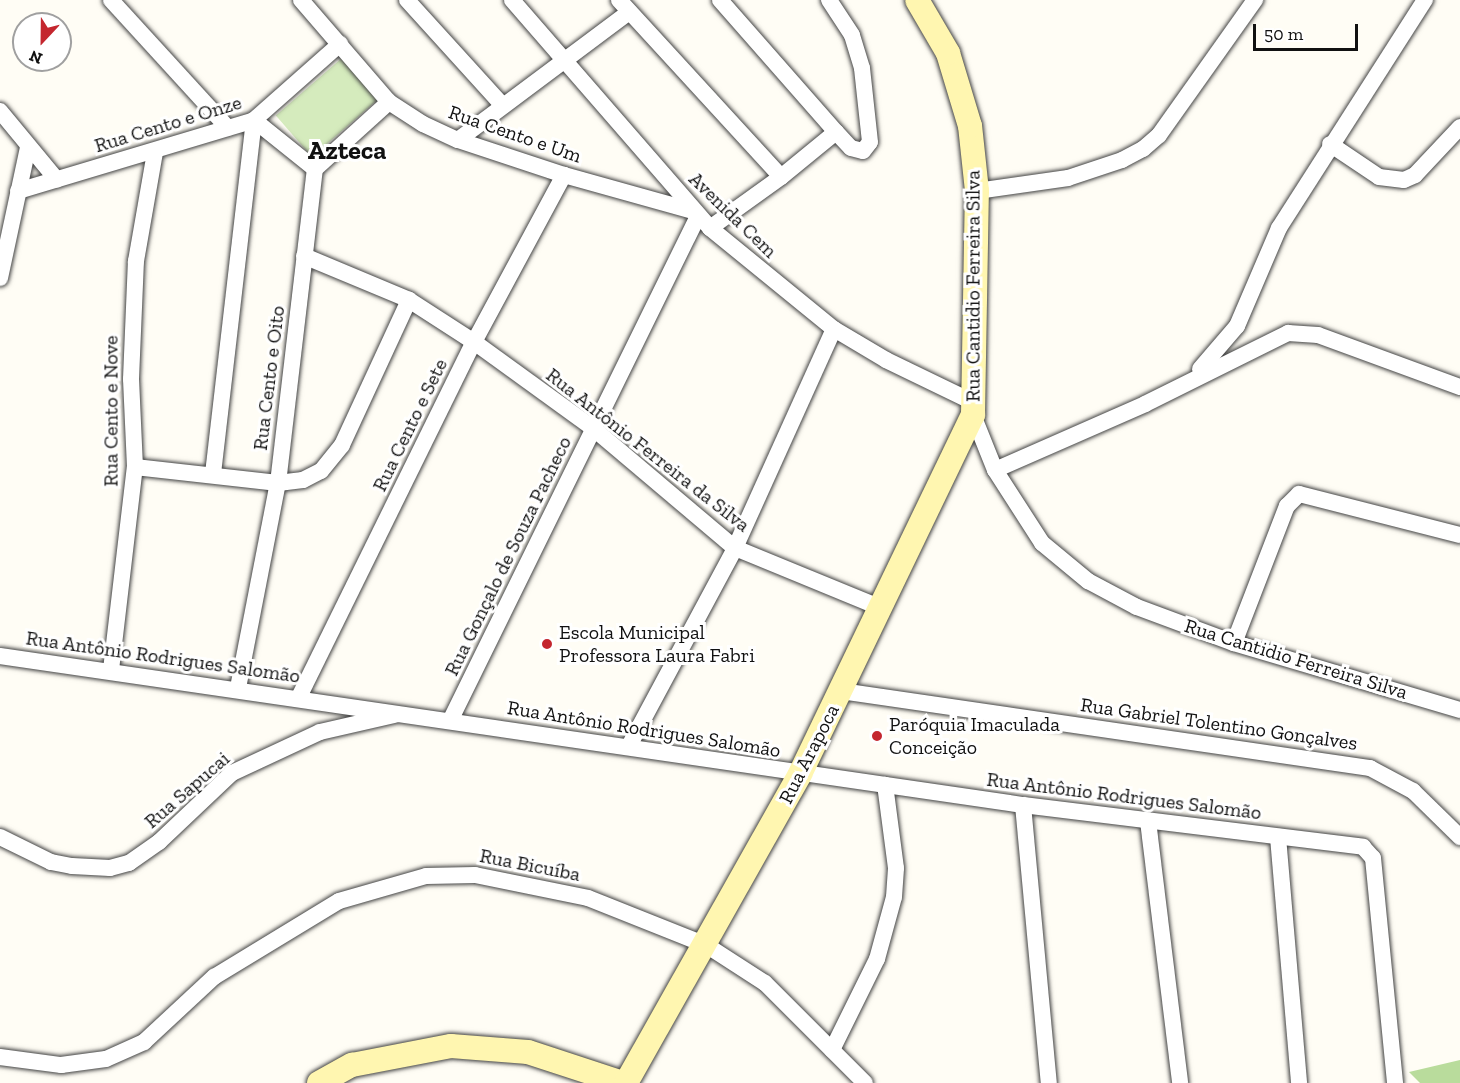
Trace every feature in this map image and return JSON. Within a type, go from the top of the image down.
[{"type":"street","points":[[111,0],[228,128]]},
{"type":"street","points":[[406,0],[503,106]]},
{"type":"street","name":"Avenida Cem","points":[[512,0],[566,59],[700,218],[834,329],[973,409]]},
{"type":"street","points":[[720,0],[851,148],[863,150],[870,142],[862,68],[852,35],[829,0]]},
{"type":"street","name":"Rua Cantidio Ferreira Silva","points":[[917,0],[948,54],[970,126],[977,191],[973,409],[995,470],[1042,543],[1088,581],[1137,607],[1234,643],[1460,710]]},
{"type":"street","points":[[977,191],[1068,178],[1122,160],[1143,149],[1159,135],[1255,0]]},
{"type":"street","points":[[1188,380],[1226,343],[1237,326],[1279,228],[1330,144],[1425,0]]},
{"type":"street","name":"Rua Cento e Um","points":[[308,2],[389,102],[458,140],[700,218]]},
{"type":"street","points":[[458,140],[566,59],[624,6],[781,177]]},
{"type":"street","name":"Rua Cento e Onze","points":[[18,190],[155,152],[254,120],[340,44]]},
{"type":"street","points":[[254,120],[315,169],[389,102]]},
{"type":"street","points":[[0,111],[57,180]]},
{"type":"street","points":[[213,474],[254,120]]},
{"type":"street","points":[[1330,144],[1379,177],[1404,180],[1416,175],[1460,128]]},
{"type":"street","points":[[700,218],[781,177],[836,132]]},
{"type":"street","points":[[0,278],[28,147]]},
{"type":"street","name":"Rua Cento e Nove","points":[[111,670],[135,467],[131,379],[134,298],[140,237],[155,152]]},
{"type":"street","name":"Rua Cento e Oito","points":[[238,688],[278,483],[315,169]]},
{"type":"street","name":"Rua Cento e Sete","points":[[299,697],[474,342],[564,175]]},
{"type":"street","name":"Rua Gonçalo de Souza Pacheco","points":[[450,721],[700,218]]},
{"type":"street","name":"Rua Antônio Ferreira da Silva","points":[[304,256],[409,300],[474,342],[594,429],[735,548],[882,608]]},
{"type":"street","points":[[135,467],[278,483],[303,480],[321,471],[333,457],[409,300]]},
{"type":"street","points":[[629,746],[735,548],[834,329]]},
{"type":"street","points":[[995,470],[1288,333],[1305,331],[1460,387]]},
{"type":"street","name":"Rua Arapoca","points":[[624,1083],[706,945],[800,774],[882,608],[973,409]]},
{"type":"street","points":[[1234,643],[1283,514],[1299,494],[1460,536]]},
{"type":"street","name":"Rua Antônio Rodrigues Salomão","points":[[0,656],[238,688],[1023,806],[1363,847],[1372,854],[1395,1083]]},
{"type":"street","name":"Rua Gabriel Tolentino Gonçalves","points":[[841,691],[1371,768],[1413,791],[1460,837]]},
{"type":"street","name":"Rua Sapucai","points":[[0,837],[51,862],[72,866],[110,868],[129,862],[159,842],[232,772],[320,732],[404,713]]},
{"type":"street","points":[[832,1050],[862,996],[891,913],[896,868],[885,785]]},
{"type":"street","points":[[1023,806],[1049,1083]]},
{"type":"street","points":[[1148,821],[1180,1083]]},
{"type":"street","points":[[1278,837],[1299,1083]]},
{"type":"street","name":"Rua Bicuíba","points":[[0,1057],[61,1065],[106,1059],[129,1050],[152,1035],[214,977],[339,901],[426,876],[475,874],[543,887],[650,920],[706,945],[765,983],[865,1083]]},
{"type":"street","points":[[319,1083],[352,1065],[451,1046],[528,1052],[624,1083]]},
{"type":"green space","points":[[343,57],[379,99],[312,157],[276,115]]},
{"type":"green space","points":[[1460,1060],[1460,1083],[1420,1083],[1409,1072]]},
{"type":"place","name":"Escola Municipal Professora Laura Fabri","points":[[547,644]]},
{"type":"place","name":"Paróquia Imaculada Conceição","points":[[877,736]]},
{"type":"district","name":"Azteca","points":[[347,151]]}]
